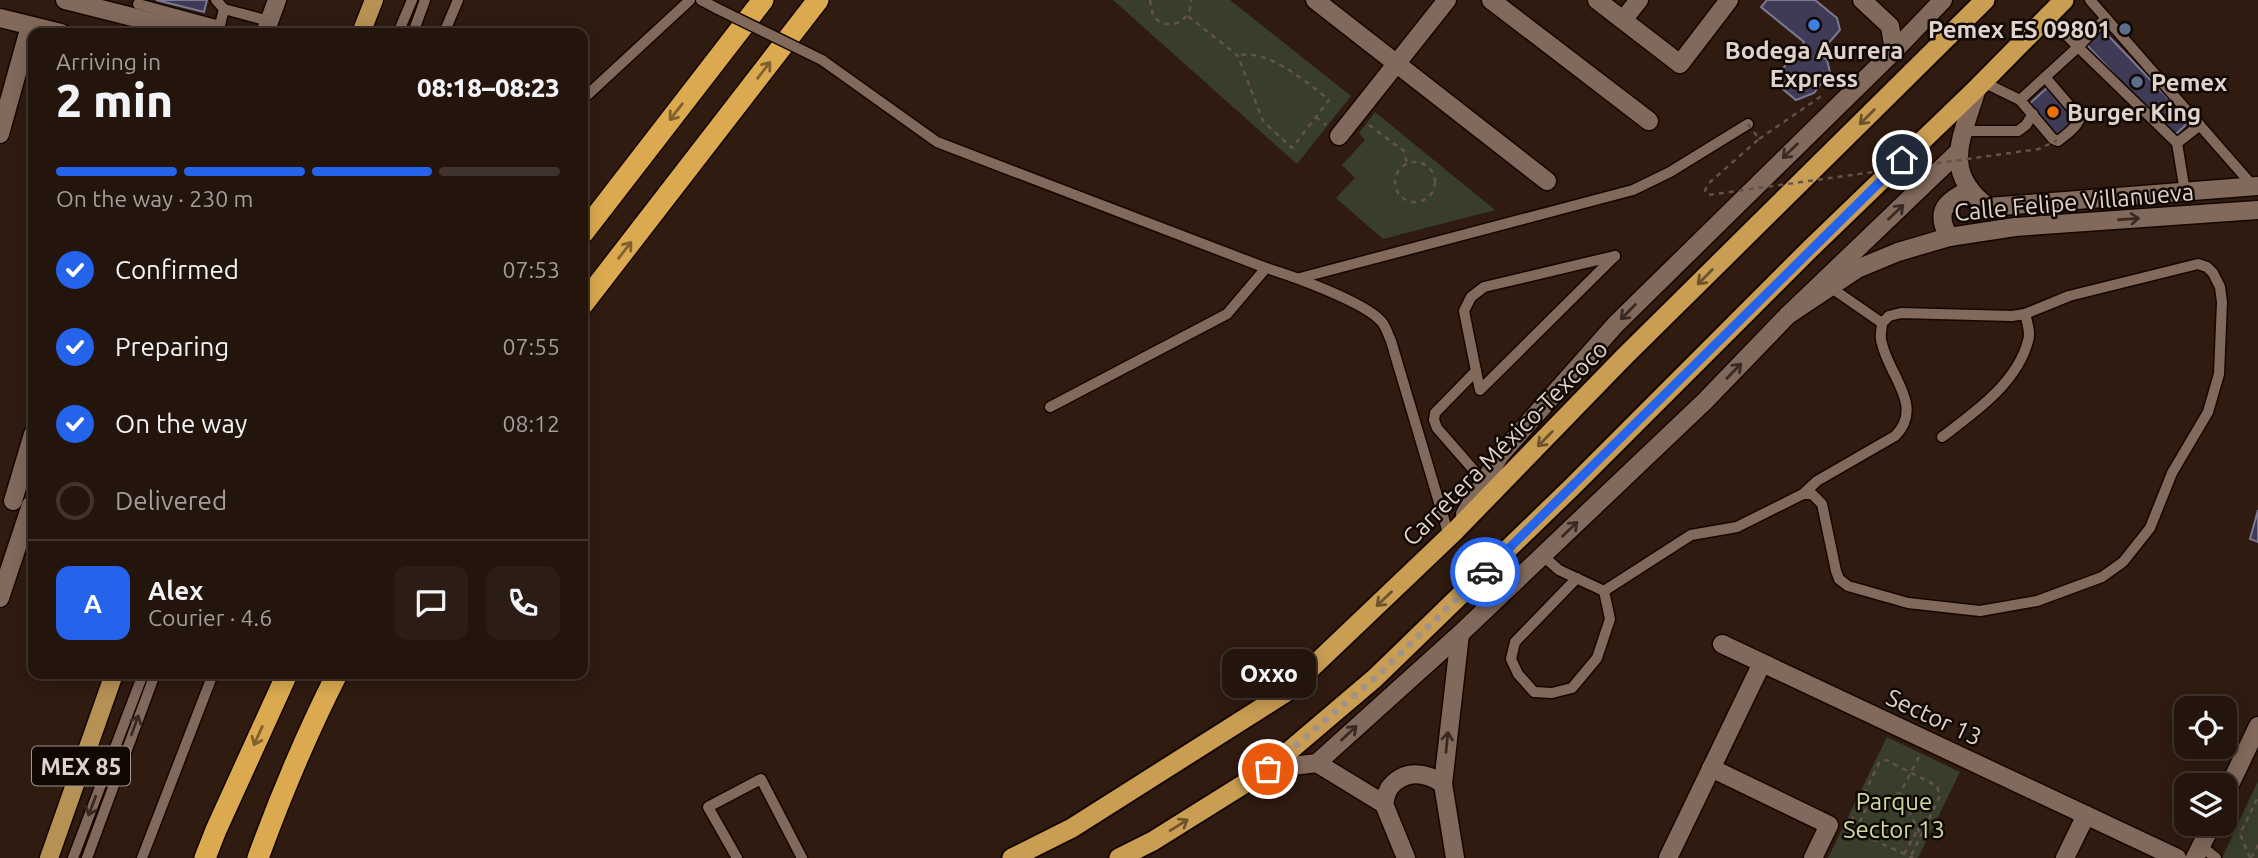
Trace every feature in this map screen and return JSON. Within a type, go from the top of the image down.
[{"type":"highway","points":[[588,227],[763,0]]},
{"type":"highway","points":[[588,298],[818,0]]},
{"type":"highway","name":"Carretera México-Texcoco","points":[[1012,858],[1072,828],[1285,693],[1453,533],[1489,487],[1985,0]]},
{"type":"highway","points":[[1119,858],[1153,841],[1268,769],[1375,678],[1564,495],[2064,0]]},
{"type":"highway","points":[[205,858],[285,679]]},
{"type":"highway","points":[[258,858],[318,710],[334,679]]},
{"type":"main road","points":[[363,28],[374,0]]},
{"type":"main road","name":"MEX 85","points":[[49,858],[112,679]]},
{"type":"street","points":[[65,0],[137,7],[185,28]]},
{"type":"street","points":[[267,27],[277,0]]},
{"type":"street","points":[[1315,0],[1547,181]]},
{"type":"street","points":[[1339,136],[1447,0]]},
{"type":"street","points":[[1491,0],[1649,121]]},
{"type":"street","points":[[1597,0],[1680,64],[1729,0]]},
{"type":"street","points":[[1623,20],[1639,0]]},
{"type":"street","points":[[1489,487],[1500,455],[1616,324],[1894,51],[1936,1]]},
{"type":"street","points":[[1870,2],[1890,26],[1894,51]]},
{"type":"street","points":[[0,18],[39,28]]},
{"type":"street","points":[[0,134],[28,33]]},
{"type":"street","points":[[1268,769],[1317,763],[1460,634],[1705,401],[1788,315],[1956,154],[1980,85]]},
{"type":"street","name":"Calle Felipe Villanueva","points":[[1956,154],[1969,190],[1988,207],[2256,186]]},
{"type":"street","points":[[1949,237],[1942,217],[1945,206],[1951,199],[1969,190]]},
{"type":"street","name":"Calle Felipe Villanueva","points":[[1788,315],[1857,269],[1898,252],[1949,237],[2015,228],[2258,210]]},
{"type":"street","points":[[0,598],[28,458]]},
{"type":"street","points":[[1455,858],[1443,784],[1460,634]]},
{"type":"street","name":"Sector 13","points":[[1722,644],[2177,858]]},
{"type":"street","points":[[1668,858],[1762,663]]},
{"type":"street","points":[[2235,773],[2258,726]]},
{"type":"street","points":[[1317,763],[1384,804],[1406,858]]},
{"type":"street","points":[[1711,768],[1829,825],[1813,858]]},
{"type":"street","points":[[1384,804],[1390,787],[1409,774],[1429,775],[1443,784]]},
{"type":"street","points":[[2065,858],[2086,815]]},
{"type":"street","points":[[2198,852],[2205,836]]},
{"type":"lane","points":[[216,0],[224,9],[267,27]]},
{"type":"lane","points":[[400,28],[412,0]]},
{"type":"lane","points":[[415,28],[425,0]]},
{"type":"lane","points":[[446,28],[458,0]]},
{"type":"lane","points":[[588,95],[690,0]]},
{"type":"lane","points":[[701,0],[822,60],[937,142],[1266,268],[1300,278],[1367,311],[1382,322],[1391,341],[1453,533]]},
{"type":"lane","points":[[2090,0],[2256,186]]},
{"type":"lane","points":[[137,7],[212,28]]},
{"type":"lane","points":[[219,28],[224,9]]},
{"type":"lane","points":[[2048,16],[2178,143],[2185,192]]},
{"type":"lane","points":[[2020,100],[2106,18]]},
{"type":"lane","points":[[1980,85],[2020,100],[2053,139],[2057,140],[2066,135],[2080,118],[2045,77]]},
{"type":"lane","points":[[1964,131],[2018,131],[2033,114]]},
{"type":"lane","points":[[1300,278],[1633,190],[1670,172],[1748,124]]},
{"type":"lane","points":[[2178,143],[2200,125]]},
{"type":"lane","points":[[1615,256],[1480,390],[1476,372],[1464,311],[1471,297],[1484,287],[1615,256]]},
{"type":"lane","points":[[1604,592],[1691,535],[1737,527],[1803,494],[1816,481],[1895,436],[1903,428],[1908,409],[1881,340],[1882,323],[1889,316],[1901,313],[2025,314],[2069,296],[2198,264],[2213,273],[2220,287],[2222,302],[2219,374],[2208,412],[2172,473],[2150,528],[2123,562],[2102,578],[2037,601],[1980,611],[1908,603],[1847,586],[1839,579],[1822,504],[1812,494],[1803,494]]},
{"type":"lane","points":[[1050,407],[1227,314],[1266,268]]},
{"type":"lane","points":[[1830,287],[1882,323]]},
{"type":"lane","points":[[1942,437],[1970,416],[2014,373],[2029,338],[2025,314]]},
{"type":"lane","points":[[1476,372],[1435,413],[1434,420],[1437,428],[1489,487]]},
{"type":"lane","points":[[1542,555],[1559,569],[1604,592]]},
{"type":"lane","points":[[1577,578],[1515,642],[1511,659],[1518,674],[1534,692],[1552,693],[1572,688],[1597,658],[1610,619],[1604,592]]},
{"type":"lane","points":[[73,858],[141,679]]},
{"type":"lane","points":[[87,858],[153,679]]},
{"type":"lane","points":[[142,858],[211,679]]},
{"type":"lane","points":[[737,858],[708,807],[761,779],[802,858]]},
{"type":"lane","points":[[2198,852],[2216,858]]},
{"type":"path","points":[[1150,0],[1153,16],[1163,24],[1176,24],[1188,16],[1191,0]]},
{"type":"path","points":[[1188,16],[1238,56],[1263,121],[1293,148],[1329,100],[1289,69],[1247,53],[1238,56]]},
{"type":"path","points":[[1839,104],[1823,95],[1759,139],[1709,183],[1705,188],[1706,193],[1711,196],[2039,149],[2057,140]]},
{"type":"path","points":[[1356,115],[1404,151],[1407,163]]},
{"type":"path","points":[[1748,124],[1759,139]]},
{"type":"path","points":[[1420,162],[1427,165],[1434,176],[1434,190],[1418,202],[1400,196],[1394,184],[1397,171],[1407,163],[1420,162]]},
{"type":"path","points":[[1858,806],[1900,793],[1927,742]]},
{"type":"path","points":[[1829,825],[1837,823],[1848,827],[1911,858],[1940,796],[1937,786],[1883,760],[1878,763],[1848,827],[1843,838]]},
{"type":"path","points":[[1900,793],[1921,835]]},
{"type":"path","points":[[2250,858],[2240,834],[2258,797]]},
{"type":"path","points":[[1855,831],[1869,803]]},
{"type":"path","points":[[1904,854],[1918,829]]},
{"type":"path","points":[[2250,858],[2258,845]]},
{"type":"green space","points":[[1113,0],[1230,0],[1351,96],[1297,164]]},
{"type":"green space","points":[[1375,112],[1495,210],[1383,239],[1336,198],[1355,178],[1342,165],[1365,140],[1359,133]]},
{"type":"green space","name":"Parque Sector 13","points":[[1887,737],[1960,772],[1918,858],[1828,858]]},
{"type":"green space","points":[[2258,781],[2258,858],[2222,858],[2232,836],[2237,836],[2237,826]]},
{"type":"building","points":[[156,0],[207,0],[204,12]]},
{"type":"building","points":[[1767,0],[1815,0],[1837,18],[1840,30],[1819,54],[1827,60],[1830,72],[1814,93],[1796,100],[1773,81],[1804,42],[1761,7]]},
{"type":"building","name":"Pemex","points":[[2100,27],[2190,121],[2173,137],[2084,42]]},
{"type":"building","name":"Burger King","points":[[2049,86],[2079,119],[2057,139],[2027,106]]},
{"type":"building","points":[[2258,510],[2258,542],[2250,539]]},
{"type":"way so far","points":[[1268,769],[1375,678],[1485,572]]},
{"type":"place","name":"Bodega Aurrera Express","points":[[1814,25]]},
{"type":"place","name":"Pemex ES 09801","points":[[2125,29]]},
{"type":"place","name":"Pemex","points":[[2137,82]]},
{"type":"place","name":"Burger King","points":[[2053,112]]},
{"type":"place","name":"Oxxo","points":[[1268,769]]},
{"type":"route","points":[[1485,572],[1902,160]]}]
